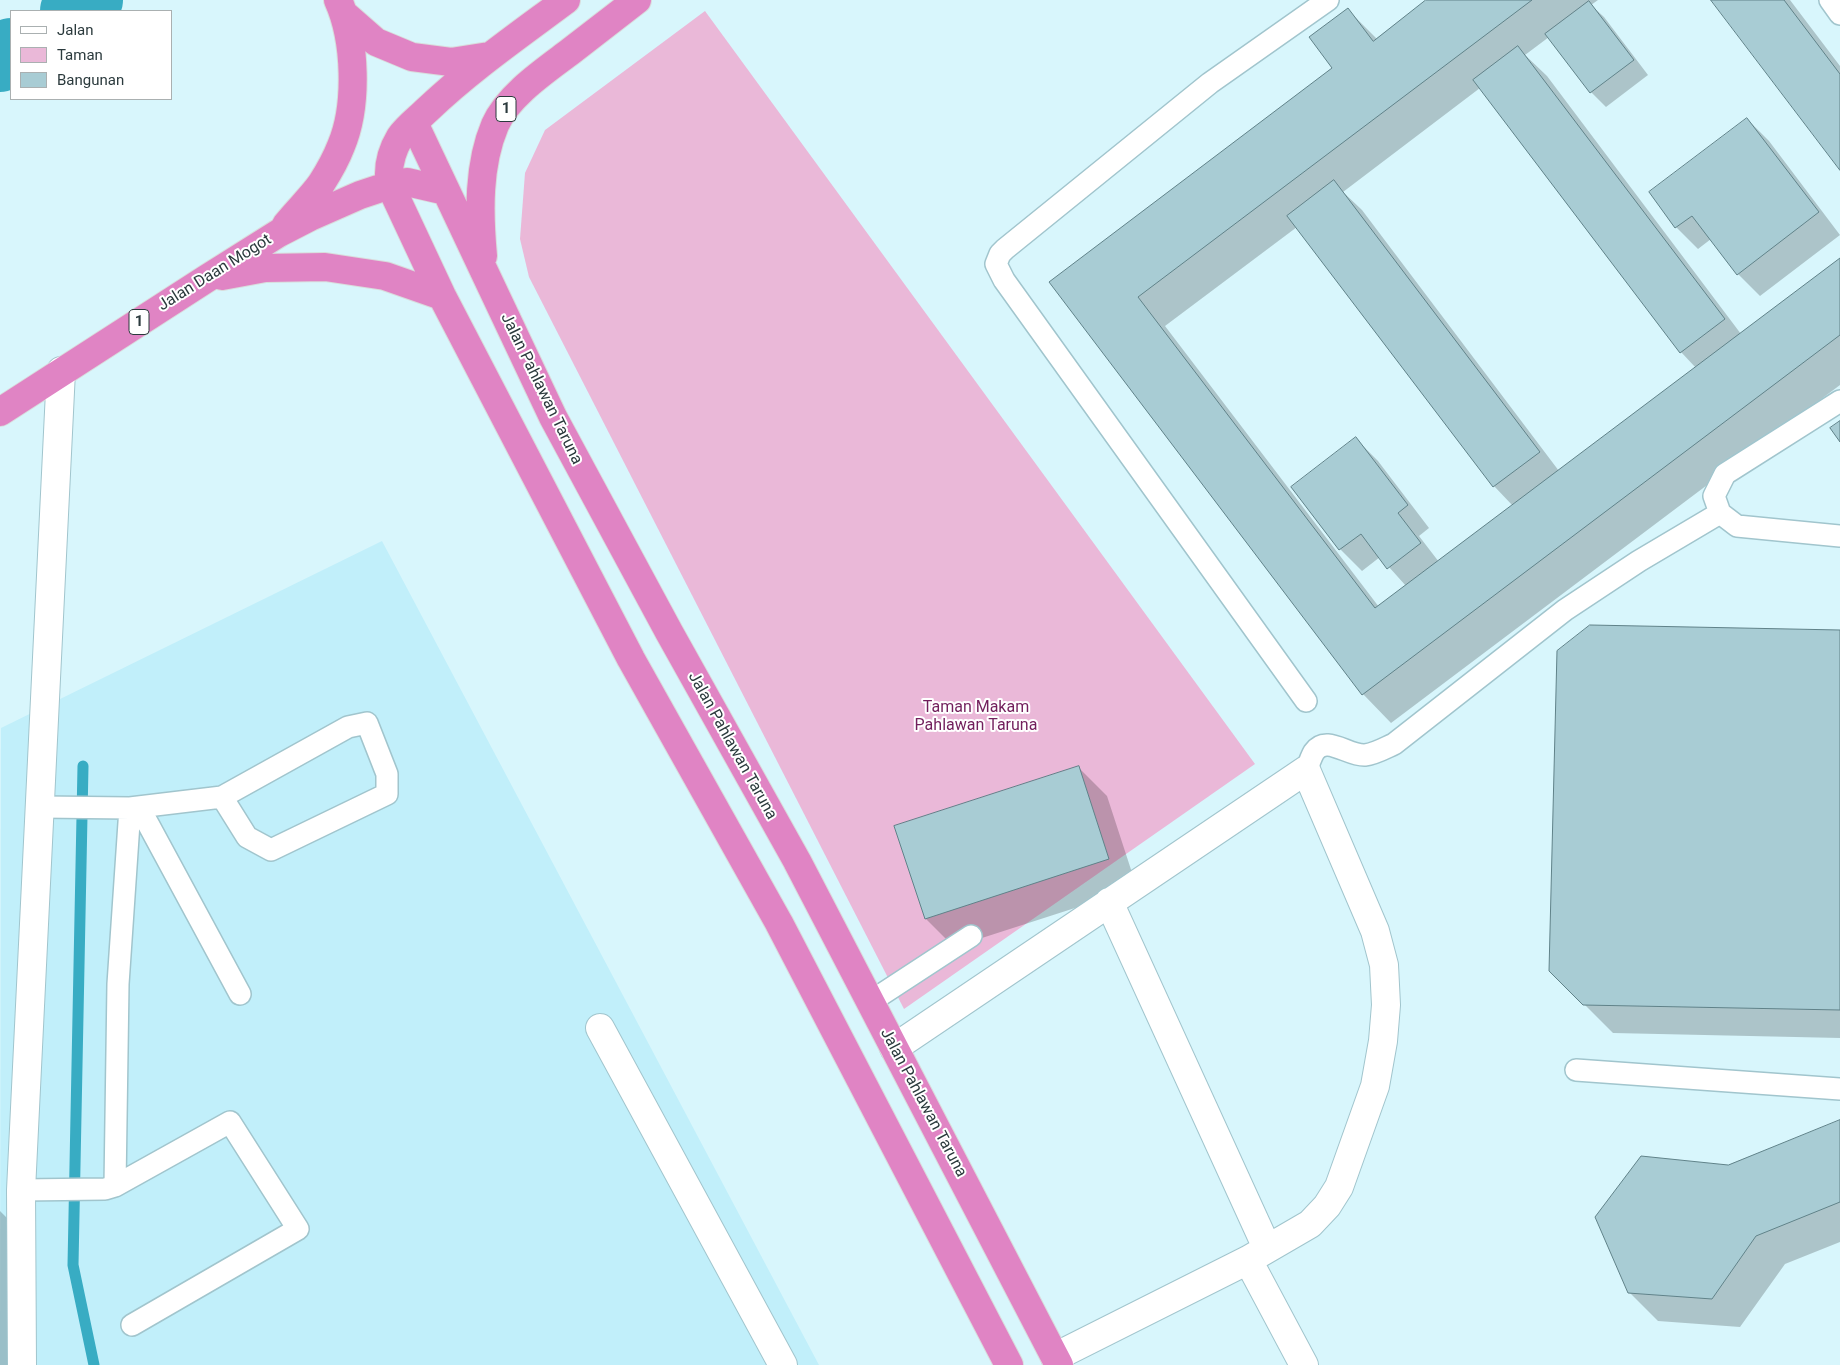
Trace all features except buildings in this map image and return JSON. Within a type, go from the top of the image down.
[{"type":"highway","points":[[566,0],[490,56],[439,98],[414,123],[401,137],[392,154],[388,173],[390,185],[442,296],[631,659],[779,923],[1009,1365]]},
{"type":"highway","name":"1","points":[[486,275],[481,233],[481,188],[485,154],[496,123],[514,98],[637,0]]},
{"type":"highway","points":[[341,7],[376,42],[412,57],[451,62],[490,56]]},
{"type":"highway","points":[[279,234],[320,184],[341,146],[352,104],[352,60],[341,7]]},
{"type":"highway","name":"Jalan Pahlawan Taruna","points":[[414,123],[553,416],[669,632],[797,861],[1057,1361]]},
{"type":"highway","name":"Jalan Daan Mogot","points":[[0,412],[206,279],[310,217],[360,195],[390,185],[407,182],[446,191]]},
{"type":"highway","points":[[206,279],[266,268],[326,267],[385,276],[442,296]]},
{"type":"street","points":[[22,1365],[32,1190],[61,371]]},
{"type":"street","points":[[894,1048],[1306,770],[1375,930],[1384,965],[1386,1005],[1383,1041],[1375,1086],[1339,1187],[1327,1206],[1310,1224],[1258,1254],[1057,1361]]},
{"type":"street","points":[[1109,902],[1304,1365]]},
{"type":"street","points":[[600,1028],[783,1365]]},
{"type":"lane","points":[[1830,0],[1840,14]]},
{"type":"lane","points":[[1306,701],[1004,280],[996,264],[1004,249],[1210,83],[1320,2]]},
{"type":"lane","points":[[1840,401],[1725,474],[1714,496],[1720,514],[1737,526],[1840,536]]},
{"type":"lane","points":[[1306,770],[1315,751],[1322,745],[1330,744],[1350,753],[1364,755],[1394,744],[1565,610],[1638,561],[1720,514]]},
{"type":"lane","points":[[46,807],[127,808],[222,797],[348,727],[367,723],[387,774],[388,794],[271,850],[247,837],[222,797]]},
{"type":"lane","points":[[127,808],[240,994]]},
{"type":"lane","points":[[110,1187],[127,808]]},
{"type":"lane","points":[[870,1002],[970,936]]},
{"type":"lane","points":[[1576,1070],[1840,1089]]},
{"type":"lane","points":[[32,1190],[110,1187],[230,1122],[298,1229],[132,1325]]},
{"type":"shaded area","points":[[382,541],[819,1365],[0,1365],[1,728]]},
{"type":"green space","name":"Taman Makam Pahlawan Taruna","points":[[705,11],[1255,764],[904,1009],[529,277],[520,239],[525,173],[545,130]]},
{"type":"waterway","points":[[75,10],[90,0]]},
{"type":"waterway","points":[[0,59],[10,52]]},
{"type":"waterway","points":[[83,766],[73,1265],[94,1365]]}]
